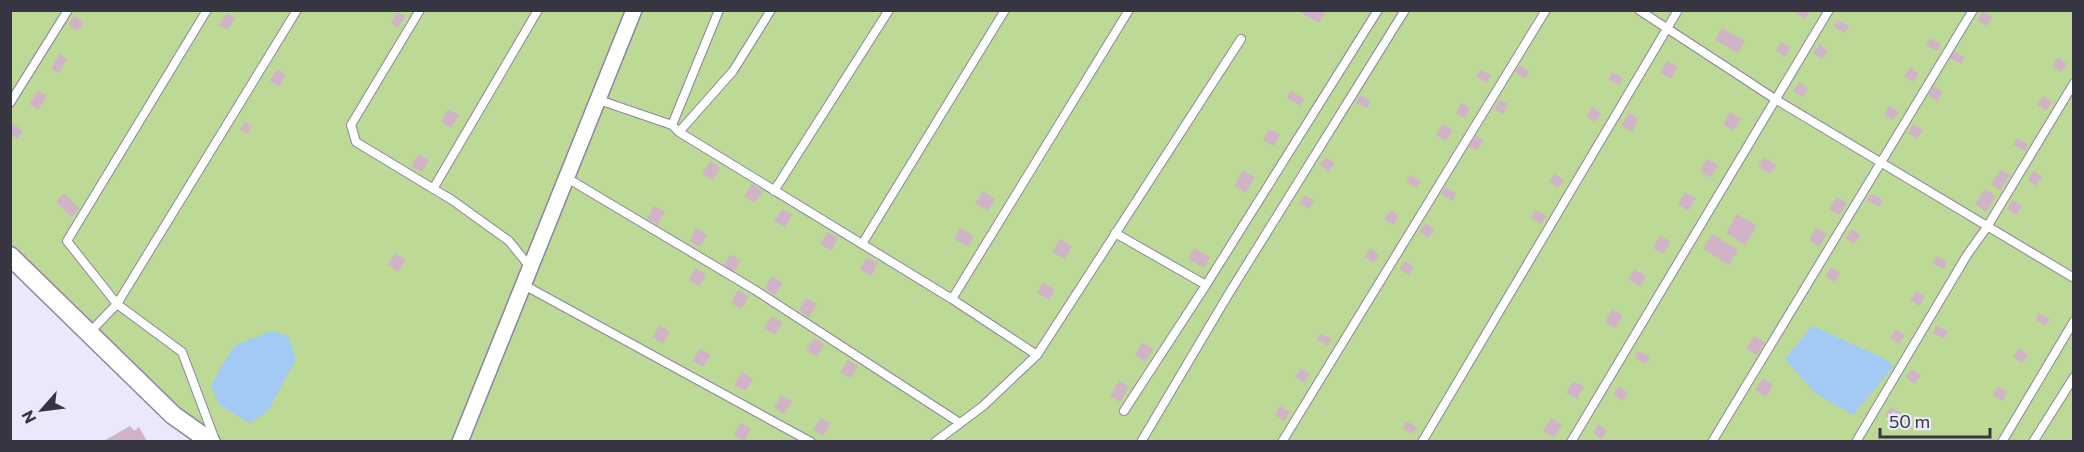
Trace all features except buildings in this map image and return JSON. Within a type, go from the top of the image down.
[{"type":"street","points":[[460,441],[634,10]]},
{"type":"street","points":[[10,256],[173,415],[211,441]]},
{"type":"lane","points":[[10,103],[68,10]]},
{"type":"lane","points":[[207,10],[67,241],[117,304],[182,352],[216,441]]},
{"type":"lane","points":[[89,333],[117,304],[297,10]]},
{"type":"lane","points":[[420,10],[351,125],[356,142],[433,189],[509,241],[531,268]]},
{"type":"lane","points":[[433,189],[538,10]]},
{"type":"lane","points":[[672,125],[719,10]]},
{"type":"lane","points":[[679,132],[733,71],[771,10]]},
{"type":"lane","points":[[774,191],[888,10]]},
{"type":"lane","points":[[862,244],[1005,10]]},
{"type":"lane","points":[[951,299],[1129,10]]},
{"type":"lane","points":[[1124,411],[1206,285],[1378,10]]},
{"type":"lane","points":[[1141,441],[1405,10]]},
{"type":"lane","points":[[1282,441],[1546,10]]},
{"type":"lane","points":[[1639,10],[1774,99],[2073,278]]},
{"type":"lane","points":[[1422,441],[1678,10]]},
{"type":"lane","points":[[1571,441],[1829,10]]},
{"type":"lane","points":[[1712,441],[1973,10]]},
{"type":"lane","points":[[935,441],[983,406],[1037,355],[1241,39]]},
{"type":"lane","points":[[1856,441],[2073,83]]},
{"type":"lane","points":[[598,100],[672,125],[679,132],[951,299],[1037,355]]},
{"type":"lane","points":[[567,178],[755,290],[960,423]]},
{"type":"lane","points":[[1115,233],[1206,285]]},
{"type":"lane","points":[[524,285],[811,441]]},
{"type":"lane","points":[[2002,441],[2073,321]]},
{"type":"lane","points":[[2033,441],[2073,376]]},
{"type":"green space","points":[[10,11],[2073,11],[2073,441],[211,441],[11,256]]},
{"type":"water","points":[[1812,326],[1883,358],[1894,366],[1853,415],[1815,393],[1785,359]]},
{"type":"water","points":[[271,331],[288,336],[296,359],[268,411],[250,423],[219,405],[211,385],[234,346]]}]
